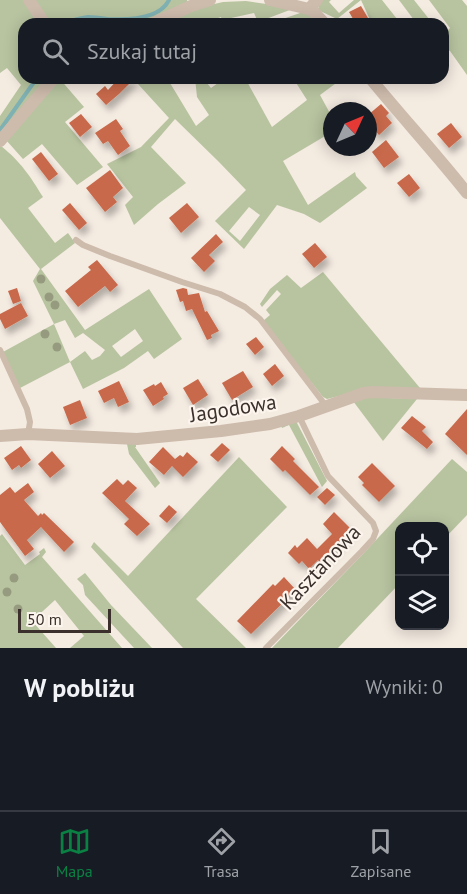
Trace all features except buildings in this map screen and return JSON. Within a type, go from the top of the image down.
[{"type":"street","points":[[29,0],[41,18]]},
{"type":"street","points":[[165,18],[210,0]]},
{"type":"street","points":[[270,0],[313,4],[314,12],[320,18]]},
{"type":"street","points":[[0,141],[49,84]]},
{"type":"street","points":[[375,84],[467,193]]},
{"type":"street","name":"Jagodowa","points":[[0,436],[28,434],[151,439],[270,424],[364,393],[467,395]]},
{"type":"lane","points":[[75,240],[110,256],[220,294],[245,307],[260,319],[326,406]]},
{"type":"lane","points":[[0,351],[27,409],[30,422],[28,434]]},
{"type":"lane","name":"Kasztanowa","points":[[266,648],[362,551],[373,539],[376,531],[373,523],[328,476],[299,416]]},
{"type":"green space","points":[[0,0],[25,0],[37,18],[18,18],[18,81],[7,68],[0,73]]},
{"type":"green space","points":[[33,0],[187,0],[188,3],[155,18],[45,18]]},
{"type":"green space","points":[[320,0],[331,0],[329,2],[339,13],[354,0],[361,0],[338,18],[318,10]]},
{"type":"green space","points":[[361,0],[382,0],[396,18],[369,18]]},
{"type":"green space","points":[[399,0],[414,0],[428,18],[412,18]]},
{"type":"green space","points":[[429,0],[462,0],[467,6],[467,75],[449,50],[449,18],[442,18]]},
{"type":"green space","points":[[246,1],[295,8],[269,18],[256,18],[254,13],[231,18],[174,18],[201,7],[223,2]]},
{"type":"green space","points":[[303,12],[313,18],[286,18]]},
{"type":"green space","points":[[44,84],[0,136],[0,116],[21,85]]},
{"type":"green space","points":[[54,84],[64,84],[84,107],[65,122],[103,167],[77,185],[42,144],[23,159],[6,140]]},
{"type":"green space","points":[[138,84],[171,84],[196,126],[209,115],[197,97],[196,84],[208,84],[211,88],[217,84],[248,84],[272,127],[307,100],[297,84],[335,84],[320,95],[324,102],[323,137],[283,161],[308,205],[355,172],[367,188],[320,223],[304,214],[277,205],[244,249],[215,221],[246,190],[175,119],[151,147],[186,183],[134,225],[125,205],[133,197],[107,164],[141,147],[169,118]],"holes":[[[249,207],[260,215],[240,241],[229,231]]]},
{"type":"green space","points":[[0,147],[20,164],[43,197],[28,208],[55,243],[68,233],[75,243],[41,269],[85,330],[149,289],[182,339],[154,359],[148,351],[124,368],[83,389],[70,362],[85,351],[92,360],[105,350],[83,333],[75,338],[65,320],[54,324],[33,281],[40,269],[0,218]],"holes":[[[135,329],[143,341],[121,357],[112,346]]]},
{"type":"green space","points":[[323,272],[420,388],[351,393],[327,399],[323,397],[263,321],[270,315],[266,310],[281,294],[277,290],[262,307],[260,304],[270,289],[287,275],[301,288]]},
{"type":"green space","points":[[54,324],[70,362],[20,388],[3,352]]},
{"type":"green space","points":[[359,397],[417,399],[383,441],[353,401]]},
{"type":"green space","points":[[296,421],[327,481],[322,487],[289,425],[282,428],[281,425]]},
{"type":"green space","points":[[136,442],[135,447],[160,483],[155,488],[129,454],[127,444]]},
{"type":"green space","points":[[239,457],[287,507],[196,599],[246,648],[183,648],[91,547],[94,542],[128,576]]},
{"type":"green space","points":[[452,459],[467,472],[467,515],[449,534],[449,522],[395,522],[395,588],[338,648],[272,648]]},
{"type":"green space","points":[[2,534],[25,565],[40,554],[39,552],[44,548],[46,552],[42,557],[122,648],[70,648],[84,636],[55,600],[32,621],[56,648],[0,648],[0,536]]},
{"type":"green space","points":[[85,573],[111,605],[152,648],[134,648],[85,595],[83,585],[77,579]]},
{"type":"waterway","points":[[138,18],[158,12],[169,0]]},
{"type":"waterway","points":[[82,18],[102,18]]},
{"type":"waterway","points":[[0,130],[33,84]]}]
